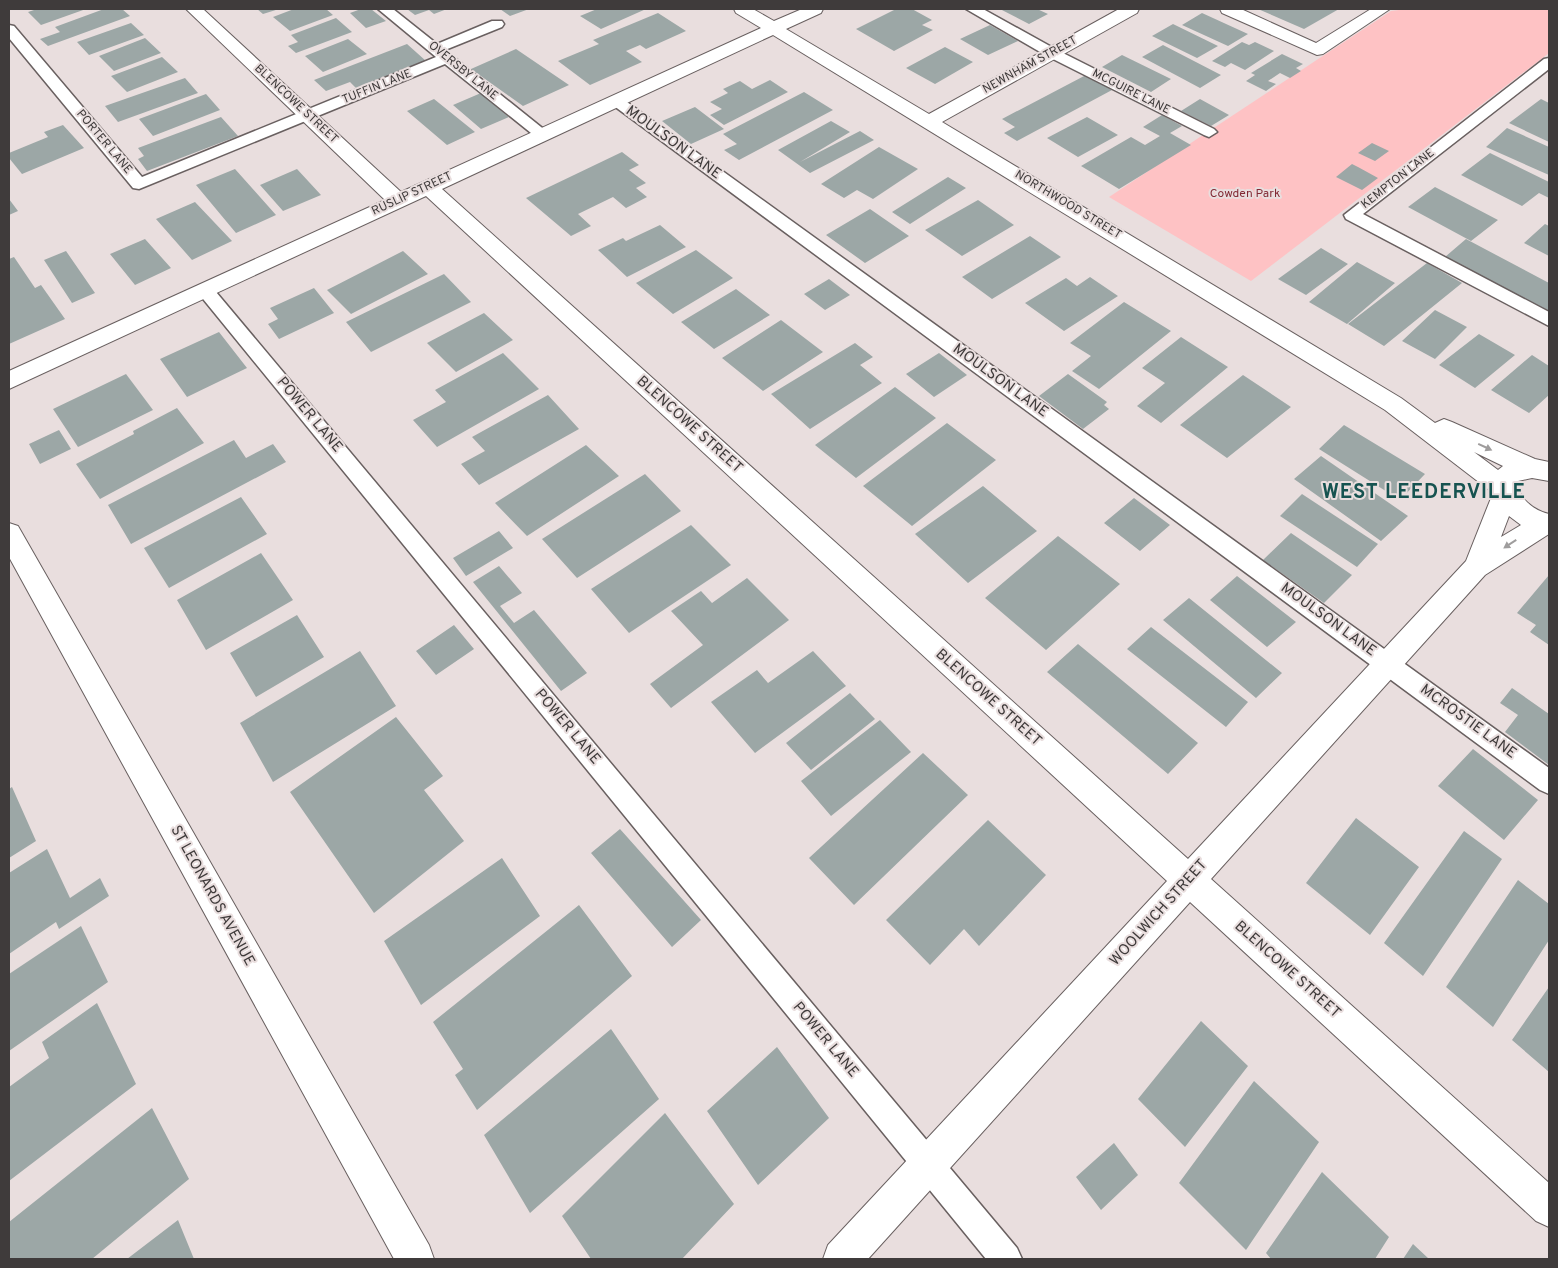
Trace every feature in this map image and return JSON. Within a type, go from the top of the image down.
[{"type":"street","name":"BLENCOWE STREET","points":[[194,9],[398,200]]},
{"type":"street","name":"NORTHWOOD STREET","points":[[742,9],[930,121],[1393,404],[1505,490],[1520,510],[1546,523]]},
{"type":"street","name":"RUSLIP STREET","points":[[9,381],[427,186],[815,9]]},
{"type":"street","name":"NEWNHAM STREET","points":[[930,121],[1131,9]]},
{"type":"street","points":[[1228,9],[1317,50],[1382,9]]},
{"type":"street","name":"BLENCOWE STREET","points":[[427,186],[1549,1208]]},
{"type":"street","name":"NORTHWOOD STREET","points":[[1393,404],[1542,467]]},
{"type":"street","name":"WOOLWICH STREET","points":[[1476,567],[1505,490],[1506,477],[1515,469],[1542,467]]},
{"type":"street","name":"WOOLWICH STREET","points":[[842,1259],[1386,663],[1476,567],[1546,523]]},
{"type":"street","name":"ST LEONARDS AVENUE","points":[[9,533],[414,1259]]},
{"type":"lane","name":"OVERSBY LANE","points":[[386,9],[541,134]]},
{"type":"lane","name":"MCGUIRE LANE","points":[[973,9],[1052,53],[1209,132]]},
{"type":"lane","name":"TUFFIN LANE","points":[[307,115],[442,54],[498,24]]},
{"type":"lane","name":"PORTER LANE","points":[[9,29],[139,184],[307,115]]},
{"type":"lane","name":"KEMPTON LANE","points":[[1549,62],[1352,214],[1549,320]]},
{"type":"lane","name":"MOULSON LANE","points":[[614,100],[1386,663]]},
{"type":"lane","name":"POWER LANE","points":[[205,290],[1006,1259]]},
{"type":"lane","name":"MCROSTIE LANE","points":[[1386,663],[1549,782]]},
{"type":"green space","name":"Cowden Park","points":[[1407,9],[1549,9],[1549,53],[1251,281],[1109,197],[1391,11]]},
{"type":"building","points":[[37,9],[86,9],[41,25],[28,12]]},
{"type":"building","points":[[104,9],[122,9],[130,16],[48,46],[40,39],[60,32],[55,27]]},
{"type":"building","points":[[257,9],[279,9],[263,14]]},
{"type":"building","points":[[294,9],[326,9],[333,15],[290,31],[273,17]]},
{"type":"building","points":[[361,9],[371,9],[386,21],[366,28],[350,13]]},
{"type":"building","points":[[407,9],[447,9],[434,14],[429,10],[415,15]]},
{"type":"building","points":[[500,9],[529,9],[510,16]]},
{"type":"building","points":[[597,9],[646,9],[601,29],[580,16]]},
{"type":"building","points":[[896,9],[912,9],[932,20],[922,25],[933,30],[894,51],[856,29]]},
{"type":"building","points":[[1000,9],[1037,9],[1048,14],[1029,24]]},
{"type":"building","points":[[1258,9],[1339,9],[1304,29]]},
{"type":"building","points":[[658,13],[686,31],[646,49],[640,45],[626,51],[642,62],[590,85],[558,61],[599,44],[593,40]]},
{"type":"building","points":[[1202,13],[1248,34],[1228,46],[1182,25]]},
{"type":"building","points":[[336,18],[352,32],[296,53],[288,46],[298,42],[291,35]]},
{"type":"building","points":[[131,23],[144,35],[89,55],[77,42]]},
{"type":"building","points":[[1173,24],[1218,46],[1197,58],[1152,36]]},
{"type":"building","points":[[990,25],[1018,41],[988,55],[960,39]]},
{"type":"building","points":[[145,38],[161,53],[114,71],[99,56]]},
{"type":"building","points":[[348,39],[367,54],[323,72],[305,56]]},
{"type":"building","points":[[1242,42],[1249,45],[1255,42],[1274,51],[1245,70],[1231,63],[1225,67],[1212,61]]},
{"type":"building","points":[[407,44],[426,61],[356,88],[350,82],[326,91],[314,80]]},
{"type":"building","points":[[1163,45],[1221,75],[1200,88],[1142,57]]},
{"type":"building","points":[[945,47],[973,62],[935,84],[906,68]]},
{"type":"building","points":[[516,49],[569,85],[523,106],[471,69]]},
{"type":"building","points":[[1282,54],[1303,64],[1296,68],[1301,71],[1290,78],[1280,73],[1268,81],[1276,84],[1266,91],[1246,81],[1255,75],[1251,73]]},
{"type":"building","points":[[1122,55],[1171,79],[1151,92],[1102,67]]},
{"type":"building","points":[[162,57],[178,72],[127,92],[111,76]]},
{"type":"building","points":[[1086,75],[1112,90],[1017,141],[1004,133],[1015,127],[1002,119]]},
{"type":"building","points":[[185,78],[198,93],[118,122],[105,106]]},
{"type":"building","points":[[770,80],[788,92],[724,125],[710,115],[722,109],[710,102],[728,93],[723,89],[740,81],[752,89]]},
{"type":"building","points":[[804,92],[833,110],[739,160],[724,150],[737,144],[723,134]]},
{"type":"building","points":[[481,93],[509,117],[481,129],[453,105]]},
{"type":"building","points":[[206,94],[220,110],[153,136],[139,119]]},
{"type":"building","points":[[434,99],[475,132],[447,145],[407,111]]},
{"type":"building","points":[[1200,99],[1229,115],[1211,126],[1181,111]]},
{"type":"building","points":[[1541,99],[1549,103],[1549,142],[1509,123]]},
{"type":"building","points":[[695,107],[724,129],[691,144],[662,121]]},
{"type":"building","points":[[1162,115],[1182,126],[1170,133],[1191,145],[1119,189],[1081,166],[1131,137],[1145,145],[1160,136],[1143,127]]},
{"type":"building","points":[[221,117],[238,136],[147,171],[138,159],[144,156],[138,148]]},
{"type":"building","points":[[1087,117],[1118,135],[1078,157],[1047,138]]},
{"type":"building","points":[[831,121],[850,132],[800,162],[860,131],[874,140],[810,173],[778,150]]},
{"type":"building","points":[[63,125],[84,148],[22,174],[9,158],[9,153],[48,137],[44,132]]},
{"type":"building","points":[[1507,128],[1549,147],[1549,175],[1486,147]]},
{"type":"building","points":[[1372,143],[1389,151],[1375,161],[1358,153]]},
{"type":"building","points":[[879,147],[918,169],[873,199],[857,190],[844,198],[821,184]]},
{"type":"building","points":[[622,152],[639,165],[629,170],[646,183],[636,188],[647,197],[626,208],[613,197],[578,214],[591,226],[571,236],[526,198]]},
{"type":"building","points":[[1490,153],[1549,182],[1549,198],[1539,193],[1522,206],[1461,175]]},
{"type":"building","points":[[1352,164],[1378,178],[1362,190],[1336,177]]},
{"type":"building","points":[[235,169],[276,215],[236,233],[196,185]]},
{"type":"building","points":[[297,169],[321,195],[283,211],[260,185]]},
{"type":"building","points":[[948,177],[966,188],[910,224],[892,212]]},
{"type":"building","points":[[1435,187],[1498,220],[1471,241],[1408,207]]},
{"type":"building","points":[[9,199],[18,211],[9,215]]},
{"type":"building","points":[[978,200],[1014,225],[962,256],[925,230]]},
{"type":"building","points":[[195,202],[232,241],[192,260],[156,219]]},
{"type":"building","points":[[870,209],[909,236],[865,263],[826,235]]},
{"type":"building","points":[[1545,224],[1549,226],[1549,256],[1524,243]]},
{"type":"building","points":[[660,225],[686,247],[627,277],[598,250],[623,238],[626,241]]},
{"type":"building","points":[[1030,236],[1061,257],[992,299],[962,277]]},
{"type":"building","points":[[145,239],[171,268],[135,285],[110,254]]},
{"type":"building","points":[[1466,239],[1549,283],[1549,312],[1445,257]]},
{"type":"building","points":[[1321,248],[1348,264],[1306,295],[1278,279]]},
{"type":"building","points":[[696,250],[733,278],[673,314],[636,283]]},
{"type":"building","points":[[66,251],[95,293],[72,303],[44,260]]},
{"type":"building","points":[[403,251],[428,274],[351,314],[327,290]]},
{"type":"building","points":[[14,257],[35,288],[41,285],[65,319],[9,344],[9,259]]},
{"type":"building","points":[[1357,262],[1395,283],[1347,324],[1309,302]]},
{"type":"building","points":[[1427,263],[1462,283],[1384,346],[1348,324]]},
{"type":"building","points":[[444,274],[471,302],[371,352],[346,322]]},
{"type":"building","points":[[1090,277],[1118,296],[1064,331],[1025,303],[1066,278],[1077,286]]},
{"type":"building","points":[[829,279],[850,295],[825,310],[804,294]]},
{"type":"building","points":[[314,288],[334,313],[279,339],[268,324],[278,319],[270,308]]},
{"type":"building","points":[[736,289],[770,315],[714,349],[681,322]]},
{"type":"building","points":[[1124,302],[1171,331],[1099,389],[1072,371],[1091,356],[1070,343]]},
{"type":"building","points":[[1435,310],[1467,327],[1435,359],[1402,341]]},
{"type":"building","points":[[484,313],[513,340],[456,372],[427,343]]},
{"type":"building","points":[[781,320],[823,352],[763,391],[722,358]]},
{"type":"building","points":[[219,332],[247,368],[187,397],[160,359]]},
{"type":"building","points":[[1479,334],[1515,355],[1475,388],[1439,365]]},
{"type":"building","points":[[1181,337],[1228,367],[1161,423],[1137,406],[1165,383],[1142,368]]},
{"type":"building","points":[[855,343],[873,357],[860,365],[882,383],[810,429],[771,394]]},
{"type":"building","points":[[503,353],[539,389],[437,447],[413,420],[446,402],[435,390]]},
{"type":"building","points":[[939,353],[967,375],[934,397],[906,374]]},
{"type":"building","points":[[1532,355],[1549,366],[1549,395],[1529,413],[1491,390]]},
{"type":"building","points":[[126,374],[153,410],[78,447],[53,409]]},
{"type":"building","points":[[1068,374],[1107,402],[1104,405],[1109,409],[1083,429],[1039,396]]},
{"type":"building","points":[[1243,375],[1291,407],[1227,458],[1180,425]]},
{"type":"building","points":[[895,387],[936,418],[856,478],[815,445]]},
{"type":"building","points":[[548,395],[579,429],[479,485],[461,464],[485,451],[472,437]]},
{"type":"building","points":[[177,408],[204,443],[100,499],[76,464],[134,434],[133,431]]},
{"type":"building","points":[[947,423],[996,460],[912,526],[863,486]]},
{"type":"building","points":[[1344,425],[1425,474],[1400,500],[1319,449]]},
{"type":"building","points":[[59,430],[71,449],[40,464],[29,444]]},
{"type":"building","points":[[234,440],[246,458],[273,444],[286,462],[131,544],[108,505]]},
{"type":"building","points":[[586,445],[619,476],[527,536],[495,503]]},
{"type":"building","points":[[1321,456],[1408,516],[1381,541],[1294,479]]},
{"type":"building","points":[[645,474],[681,511],[577,578],[542,539]]},
{"type":"building","points":[[983,486],[1037,531],[968,583],[915,534]]},
{"type":"building","points":[[1302,494],[1378,544],[1357,567],[1280,516]]},
{"type":"building","points":[[241,497],[267,534],[169,588],[144,548]]},
{"type":"building","points":[[1134,498],[1170,525],[1140,551],[1104,523]]},
{"type":"building","points":[[691,525],[731,565],[629,633],[591,589]]},
{"type":"building","points":[[499,531],[513,548],[466,576],[453,558]]},
{"type":"building","points":[[1291,533],[1352,575],[1324,603],[1263,560]]},
{"type":"building","points":[[1058,536],[1120,584],[1046,650],[985,598]]},
{"type":"building","points":[[261,553],[293,600],[206,650],[177,600]]},
{"type":"building","points":[[499,566],[522,593],[500,606],[514,623],[534,610],[587,673],[561,691],[473,582]]},
{"type":"building","points":[[1549,575],[1549,645],[1530,632],[1536,625],[1517,613]]},
{"type":"building","points":[[1237,576],[1296,622],[1267,647],[1210,600]]},
{"type":"building","points":[[747,578],[789,620],[671,708],[650,684],[703,645],[671,611],[701,591],[712,603]]},
{"type":"building","points":[[1189,598],[1282,673],[1256,698],[1163,620]]},
{"type":"building","points":[[297,615],[324,657],[256,697],[230,653]]},
{"type":"building","points":[[454,625],[474,649],[436,675],[416,651]]},
{"type":"building","points":[[1151,627],[1248,702],[1226,727],[1127,649]]},
{"type":"building","points":[[1078,644],[1198,743],[1168,774],[1047,672]]},
{"type":"building","points":[[360,651],[396,706],[273,782],[240,723]]},
{"type":"building","points":[[813,651],[846,686],[755,753],[711,702],[757,670],[768,683]]},
{"type":"building","points":[[1512,688],[1549,714],[1549,765],[1505,732],[1518,715],[1500,703]]},
{"type":"building","points":[[850,693],[875,719],[811,770],[786,743]]},
{"type":"building","points":[[396,717],[443,776],[424,790],[464,841],[374,913],[290,792]]},
{"type":"building","points":[[880,720],[911,752],[831,816],[801,781]]},
{"type":"building","points":[[1473,749],[1538,800],[1504,840],[1438,786]]},
{"type":"building","points":[[923,753],[968,795],[854,905],[809,858]]},
{"type":"building","points":[[12,787],[36,841],[9,858],[9,789]]},
{"type":"building","points":[[1356,818],[1419,867],[1370,935],[1306,883]]},
{"type":"building","points":[[988,820],[1046,875],[979,946],[964,929],[930,965],[886,920]]},
{"type":"building","points":[[620,829],[701,920],[672,947],[591,853]]},
{"type":"building","points":[[1464,831],[1502,859],[1423,976],[1384,943]]},
{"type":"building","points":[[47,849],[70,898],[100,878],[109,896],[59,929],[56,922],[9,954],[9,873]]},
{"type":"building","points":[[502,858],[540,916],[421,1005],[384,941]]},
{"type":"building","points":[[1518,880],[1549,904],[1549,940],[1493,1027],[1446,987]]},
{"type":"building","points":[[579,905],[632,976],[477,1110],[455,1075],[463,1069],[433,1022]]},
{"type":"building","points":[[81,926],[108,982],[9,1051],[9,974]]},
{"type":"building","points":[[1549,987],[1549,1072],[1512,1040]]},
{"type":"building","points":[[97,1003],[136,1084],[9,1181],[9,1087],[49,1058],[42,1042]]},
{"type":"building","points":[[1201,1021],[1248,1066],[1185,1147],[1138,1099]]},
{"type":"building","points":[[611,1029],[659,1099],[530,1213],[484,1135]]},
{"type":"building","points":[[777,1047],[829,1118],[758,1185],[707,1111]]},
{"type":"building","points":[[1254,1081],[1319,1142],[1246,1250],[1179,1183]]},
{"type":"building","points":[[152,1108],[189,1179],[92,1259],[9,1259],[9,1222]]},
{"type":"building","points":[[665,1113],[734,1204],[682,1259],[591,1259],[562,1216]]},
{"type":"building","points":[[1114,1143],[1138,1175],[1101,1210],[1076,1177]]},
{"type":"building","points":[[1322,1172],[1389,1237],[1375,1259],[1271,1259],[1266,1253]]},
{"type":"building","points":[[178,1220],[194,1259],[127,1259]]},
{"type":"building","points":[[1413,1244],[1429,1259],[1403,1259]]},
{"type":"district","name":"WEST LEEDERVILLE","points":[[1424,493]]}]
